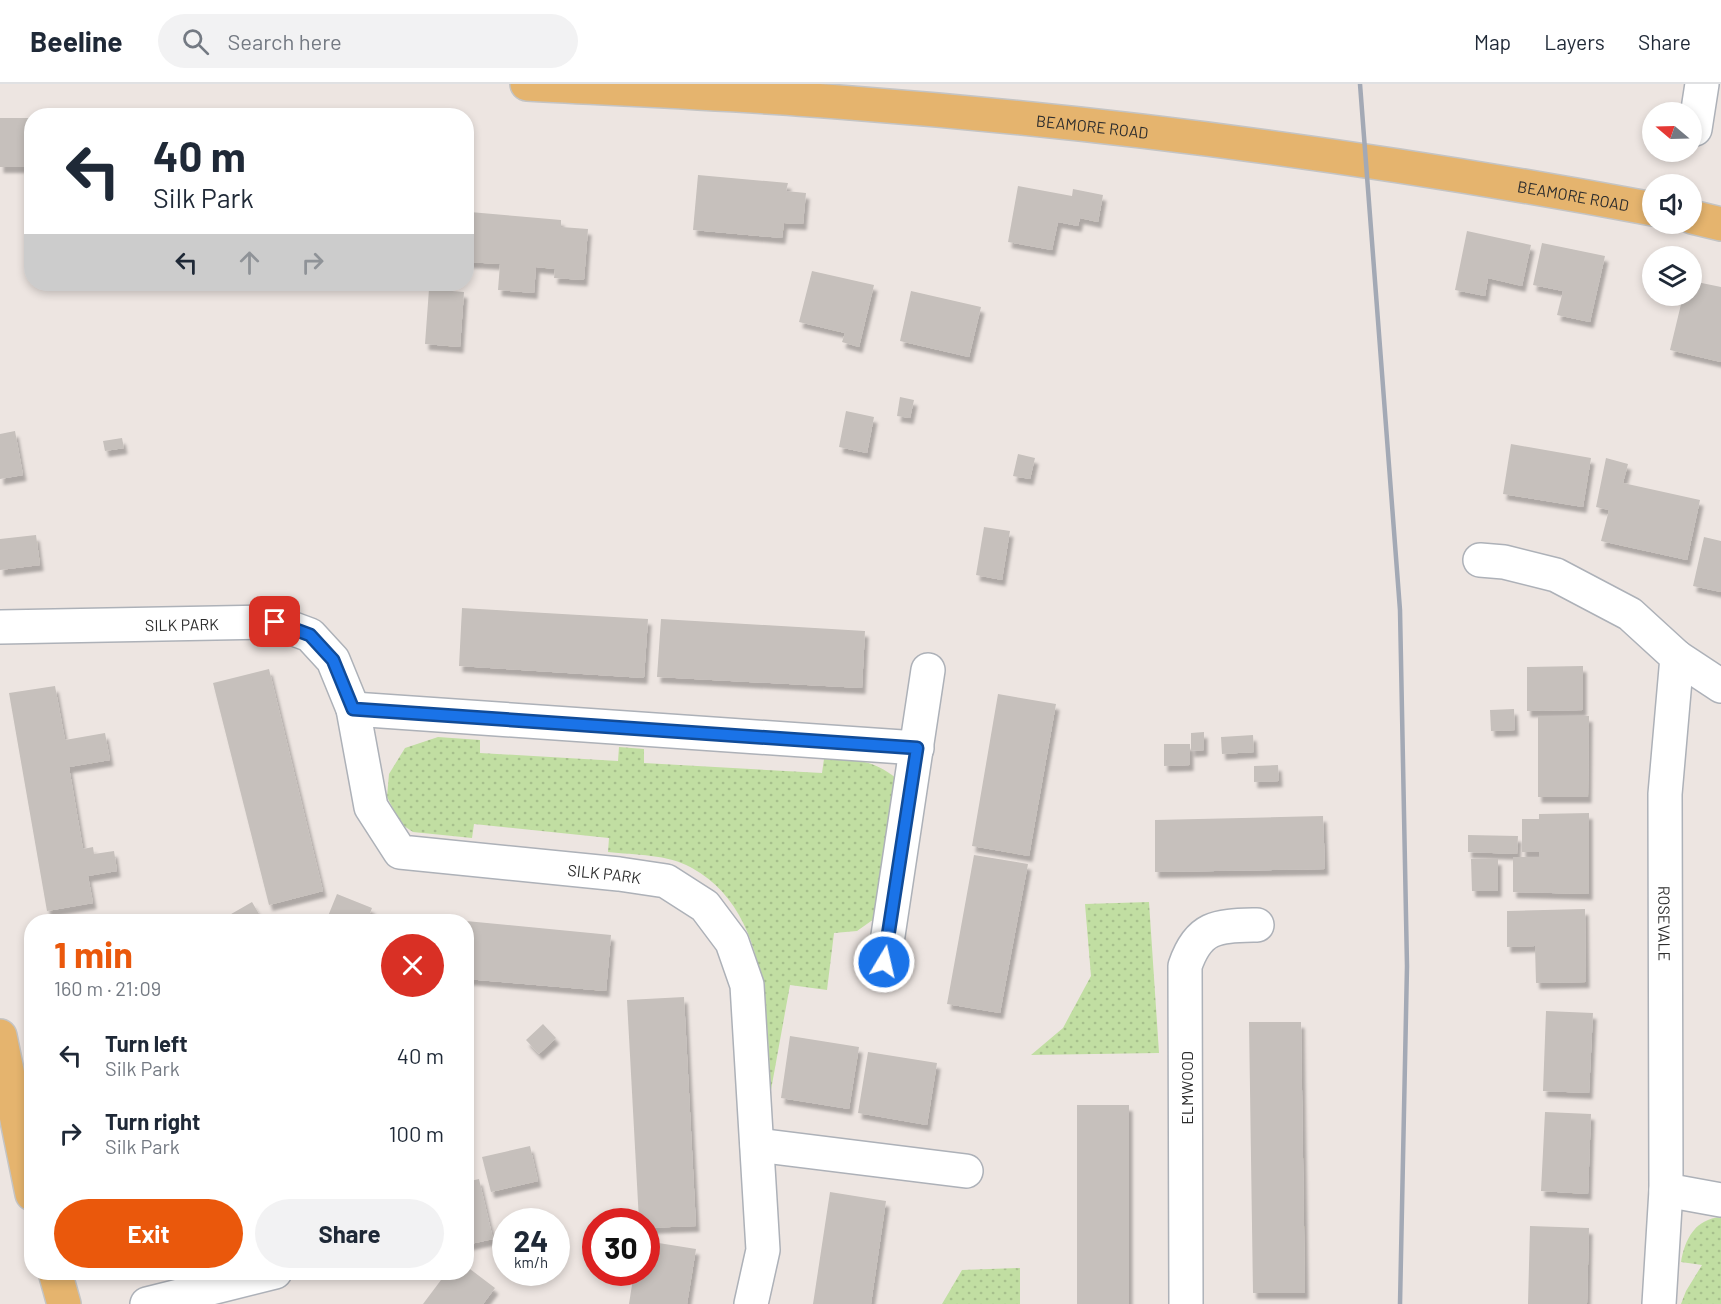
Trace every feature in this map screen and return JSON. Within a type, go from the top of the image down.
[{"type":"main road","name":"BEAMORE ROAD","points":[[527,84],[852,103],[1224,141],[1520,184],[1642,207]]},
{"type":"main road","points":[[1702,219],[1721,224]]},
{"type":"main road","points":[[0,1036],[24,1154]]},
{"type":"main road","points":[[57,1280],[64,1304]]},
{"type":"street","points":[[1699,102],[1702,84]]},
{"type":"street","points":[[1480,560],[1504,562],[1556,575],[1630,614],[1677,657],[1721,686]]},
{"type":"street","name":"SILK PARK","points":[[0,627],[275,622],[310,635],[333,660],[353,709],[371,807],[400,852],[619,873],[666,881],[705,906],[732,942],[747,985],[763,1250],[751,1304]]},
{"type":"street","name":"ROSEVALE","points":[[1659,1304],[1665,1190],[1665,794],[1677,657]]},
{"type":"street","points":[[884,962],[928,670]]},
{"type":"street","points":[[353,709],[917,748]]},
{"type":"street","name":"ELMWOOD","points":[[1186,1304],[1185,966],[1191,948],[1203,934],[1220,926],[1257,925]]},
{"type":"street","points":[[757,1145],[966,1171]]},
{"type":"street","points":[[1665,1190],[1721,1200]]},
{"type":"street","points":[[147,1304],[243,1280]]},
{"type":"green space","points":[[438,737],[480,740],[480,753],[618,761],[619,747],[644,749],[644,763],[822,773],[824,759],[854,760],[870,763],[896,778],[874,919],[857,931],[834,933],[827,990],[790,985],[771,1090],[764,998],[758,967],[750,937],[736,910],[717,887],[683,863],[651,856],[608,852],[609,838],[474,824],[472,838],[413,832],[401,824],[387,797],[389,774],[405,748]]},
{"type":"green space","points":[[1149,902],[1159,1053],[1031,1055],[1063,1028],[1091,976],[1085,904]]},
{"type":"green space","points":[[1721,1217],[1721,1304],[1681,1304],[1702,1265],[1681,1262],[1685,1246],[1698,1226]]},
{"type":"green space","points":[[1020,1268],[1020,1304],[942,1304],[962,1270]]},
{"type":"building","points":[[0,118],[24,118],[24,167],[0,167]]},
{"type":"building","points":[[698,175],[788,183],[786,191],[806,193],[803,224],[784,223],[782,238],[693,230]]},
{"type":"building","points":[[1018,186],[1072,196],[1073,189],[1103,195],[1098,222],[1080,218],[1078,226],[1058,222],[1052,250],[1008,242]]},
{"type":"building","points":[[474,212],[561,220],[561,227],[588,229],[584,280],[554,278],[555,269],[536,267],[534,293],[498,290],[500,264],[474,262]]},
{"type":"building","points":[[1467,231],[1531,245],[1522,286],[1488,278],[1485,296],[1455,290]]},
{"type":"building","points":[[1542,243],[1605,256],[1590,322],[1557,315],[1563,291],[1533,285]]},
{"type":"building","points":[[812,271],[874,285],[859,347],[842,342],[845,333],[799,322]]},
{"type":"building","points":[[1702,283],[1721,287],[1721,362],[1670,350],[1681,306],[1702,306]]},
{"type":"building","points":[[429,291],[464,292],[460,347],[425,344]]},
{"type":"building","points":[[911,291],[981,307],[969,357],[900,341]]},
{"type":"building","points":[[900,397],[914,400],[910,418],[897,416]]},
{"type":"building","points":[[846,411],[874,417],[867,453],[839,447]]},
{"type":"building","points":[[15,431],[23,475],[0,479],[0,434]]},
{"type":"building","points":[[122,438],[124,448],[105,451],[103,441]]},
{"type":"building","points":[[1511,444],[1591,458],[1583,507],[1503,494]]},
{"type":"building","points":[[1018,454],[1035,458],[1030,479],[1013,476]]},
{"type":"building","points":[[1606,458],[1628,464],[1623,483],[1700,500],[1687,560],[1601,541],[1609,510],[1596,507]]},
{"type":"building","points":[[984,527],[1010,531],[1002,580],[976,575]]},
{"type":"building","points":[[36,535],[40,565],[0,570],[0,539]]},
{"type":"building","points":[[1704,537],[1721,541],[1721,592],[1693,586]]},
{"type":"building","points":[[462,608],[648,619],[644,678],[459,666]]},
{"type":"building","points":[[661,619],[865,631],[862,688],[657,677]]},
{"type":"building","points":[[1583,666],[1583,710],[1527,711],[1527,667]]},
{"type":"building","points":[[269,669],[323,891],[269,905],[213,683]]},
{"type":"building","points":[[55,686],[65,740],[105,733],[110,760],[69,767],[83,849],[93,847],[94,854],[114,851],[117,871],[88,876],[93,903],[47,911],[9,693]]},
{"type":"building","points":[[998,694],[1056,704],[1029,856],[972,846]]},
{"type":"building","points":[[1514,709],[1515,730],[1491,731],[1490,710]]},
{"type":"building","points":[[1538,716],[1589,716],[1588,797],[1538,797]]},
{"type":"building","points":[[1204,732],[1204,750],[1191,751],[1191,733]]},
{"type":"building","points":[[1253,735],[1254,752],[1222,754],[1221,737]]},
{"type":"building","points":[[1164,744],[1190,744],[1190,765],[1164,766]]},
{"type":"building","points":[[1278,765],[1279,781],[1254,782],[1254,766]]},
{"type":"building","points":[[1589,813],[1589,894],[1513,892],[1513,857],[1539,857],[1539,852],[1522,852],[1522,819],[1539,819],[1539,814]]},
{"type":"building","points":[[1323,816],[1325,869],[1155,872],[1155,820]]},
{"type":"building","points":[[1468,835],[1518,836],[1517,854],[1468,852]]},
{"type":"building","points":[[974,855],[1028,864],[1000,1013],[947,1004]]},
{"type":"building","points":[[1471,859],[1498,859],[1498,891],[1472,891]]},
{"type":"building","points":[[337,894],[372,908],[370,914],[329,914]]},
{"type":"building","points":[[252,902],[259,914],[231,914]]},
{"type":"building","points":[[1585,909],[1586,982],[1536,983],[1535,946],[1507,947],[1507,911]]},
{"type":"building","points":[[474,922],[611,935],[606,991],[474,980]]},
{"type":"building","points":[[684,997],[696,1226],[660,1227],[660,1208],[638,1208],[627,1000]]},
{"type":"building","points":[[1546,1011],[1593,1013],[1589,1093],[1543,1091]]},
{"type":"building","points":[[1249,1022],[1301,1022],[1305,1293],[1253,1293]]},
{"type":"building","points":[[543,1024],[556,1038],[539,1054],[526,1040]]},
{"type":"building","points":[[790,1036],[859,1047],[849,1109],[781,1098]]},
{"type":"building","points":[[868,1052],[937,1063],[927,1125],[858,1113]]},
{"type":"building","points":[[1077,1105],[1129,1105],[1129,1304],[1077,1304]]},
{"type":"building","points":[[1545,1112],[1591,1114],[1588,1194],[1541,1191]]},
{"type":"building","points":[[530,1146],[538,1181],[491,1192],[482,1157]]},
{"type":"building","points":[[479,1179],[492,1239],[474,1243],[474,1180]]},
{"type":"building","points":[[830,1192],[886,1201],[871,1304],[813,1304]]},
{"type":"building","points":[[1530,1226],[1589,1228],[1587,1304],[1528,1304]]},
{"type":"building","points":[[660,1243],[696,1249],[687,1304],[629,1304],[632,1286],[660,1286]]},
{"type":"building","points":[[474,1272],[495,1288],[483,1304],[423,1304],[441,1280],[474,1280]]},
{"type":"railway","points":[[1360,84],[1400,610],[1407,966],[1400,1304]]},
{"type":"route","points":[[275,622],[310,635],[333,660],[353,709],[917,748],[884,962]]}]
